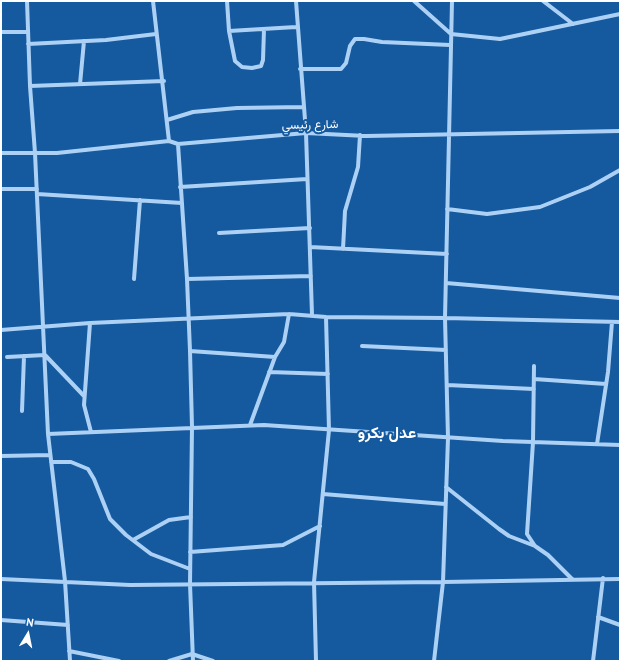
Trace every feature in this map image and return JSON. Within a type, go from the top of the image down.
[{"type":"street","points":[[28,1],[27,32],[37,191],[48,434],[64,581],[70,661]]},
{"type":"street","points":[[153,1],[156,34],[164,81],[169,141]]},
{"type":"street","points":[[227,1],[235,61],[242,67],[252,68],[261,66],[263,60],[264,29]]},
{"type":"street","points":[[296,1],[296,27],[306,133],[312,315]]},
{"type":"street","points":[[414,1],[451,34],[500,39],[620,14]]},
{"type":"street","points":[[434,661],[443,582],[448,438],[445,318],[452,1]]},
{"type":"street","points":[[543,1],[573,24]]},
{"type":"street","points":[[230,31],[296,27]]},
{"type":"street","points":[[1,32],[27,32]]},
{"type":"street","points":[[28,44],[106,40],[156,34]]},
{"type":"street","points":[[300,69],[341,69],[346,63],[350,46],[355,39],[382,42],[450,45]]},
{"type":"street","points":[[80,84],[84,41]]},
{"type":"street","points":[[30,86],[164,81]]},
{"type":"street","points":[[167,120],[193,112],[237,108],[303,108]]},
{"type":"street","name":"شارع رئيسي","points":[[1,153],[57,153],[169,141],[178,144],[306,133],[360,135],[620,131]]},
{"type":"street","points":[[343,249],[345,211],[358,167],[360,135]]},
{"type":"street","points":[[178,144],[190,351],[192,427],[190,584],[193,661]]},
{"type":"street","points":[[447,209],[486,214],[540,207],[590,187],[620,170]]},
{"type":"street","points":[[180,187],[308,179]]},
{"type":"street","points":[[1,189],[182,203]]},
{"type":"street","points":[[134,279],[140,200]]},
{"type":"street","points":[[219,233],[310,228]]},
{"type":"street","points":[[310,247],[447,254]]},
{"type":"street","points":[[187,279],[311,276]]},
{"type":"street","points":[[446,283],[620,298]]},
{"type":"street","points":[[1,330],[189,317],[289,314],[326,317],[620,322]]},
{"type":"street","points":[[250,425],[275,357],[284,342],[289,314]]},
{"type":"street","points":[[316,661],[314,582],[329,430],[326,317]]},
{"type":"street","points":[[597,444],[606,384],[612,322]]},
{"type":"street","points":[[90,323],[84,405],[91,432]]},
{"type":"street","points":[[362,346],[446,350]]},
{"type":"street","points":[[190,351],[275,357]]},
{"type":"street","points":[[7,357],[44,355],[84,396]]},
{"type":"street","points":[[22,411],[24,356]]},
{"type":"street","points":[[534,366],[533,442],[527,534],[535,546]]},
{"type":"street","points":[[269,372],[328,374]]},
{"type":"street","points":[[534,379],[606,384]]},
{"type":"street","points":[[446,385],[534,389]]},
{"type":"street","points":[[48,434],[250,425],[448,438],[620,445]]},
{"type":"street","points":[[1,456],[50,455]]},
{"type":"street","points":[[51,462],[71,462],[88,469],[94,479],[110,519],[151,554],[190,569]]},
{"type":"street","points":[[446,487],[509,536],[535,546],[548,555],[572,579]]},
{"type":"street","points":[[323,494],[445,504]]},
{"type":"street","points":[[133,540],[169,520],[191,517]]},
{"type":"street","points":[[190,552],[283,545],[320,526]]},
{"type":"street","points":[[593,661],[603,578]]},
{"type":"street","points":[[1,579],[130,585],[314,582],[443,582],[620,578]]},
{"type":"street","points":[[598,617],[620,625]]},
{"type":"street","points":[[1,620],[68,625]]},
{"type":"street","points":[[69,651],[119,661]]},
{"type":"street","points":[[169,661],[192,654],[213,661]]},
{"type":"district","name":"عدل بكرو","points":[[387,433]]}]
